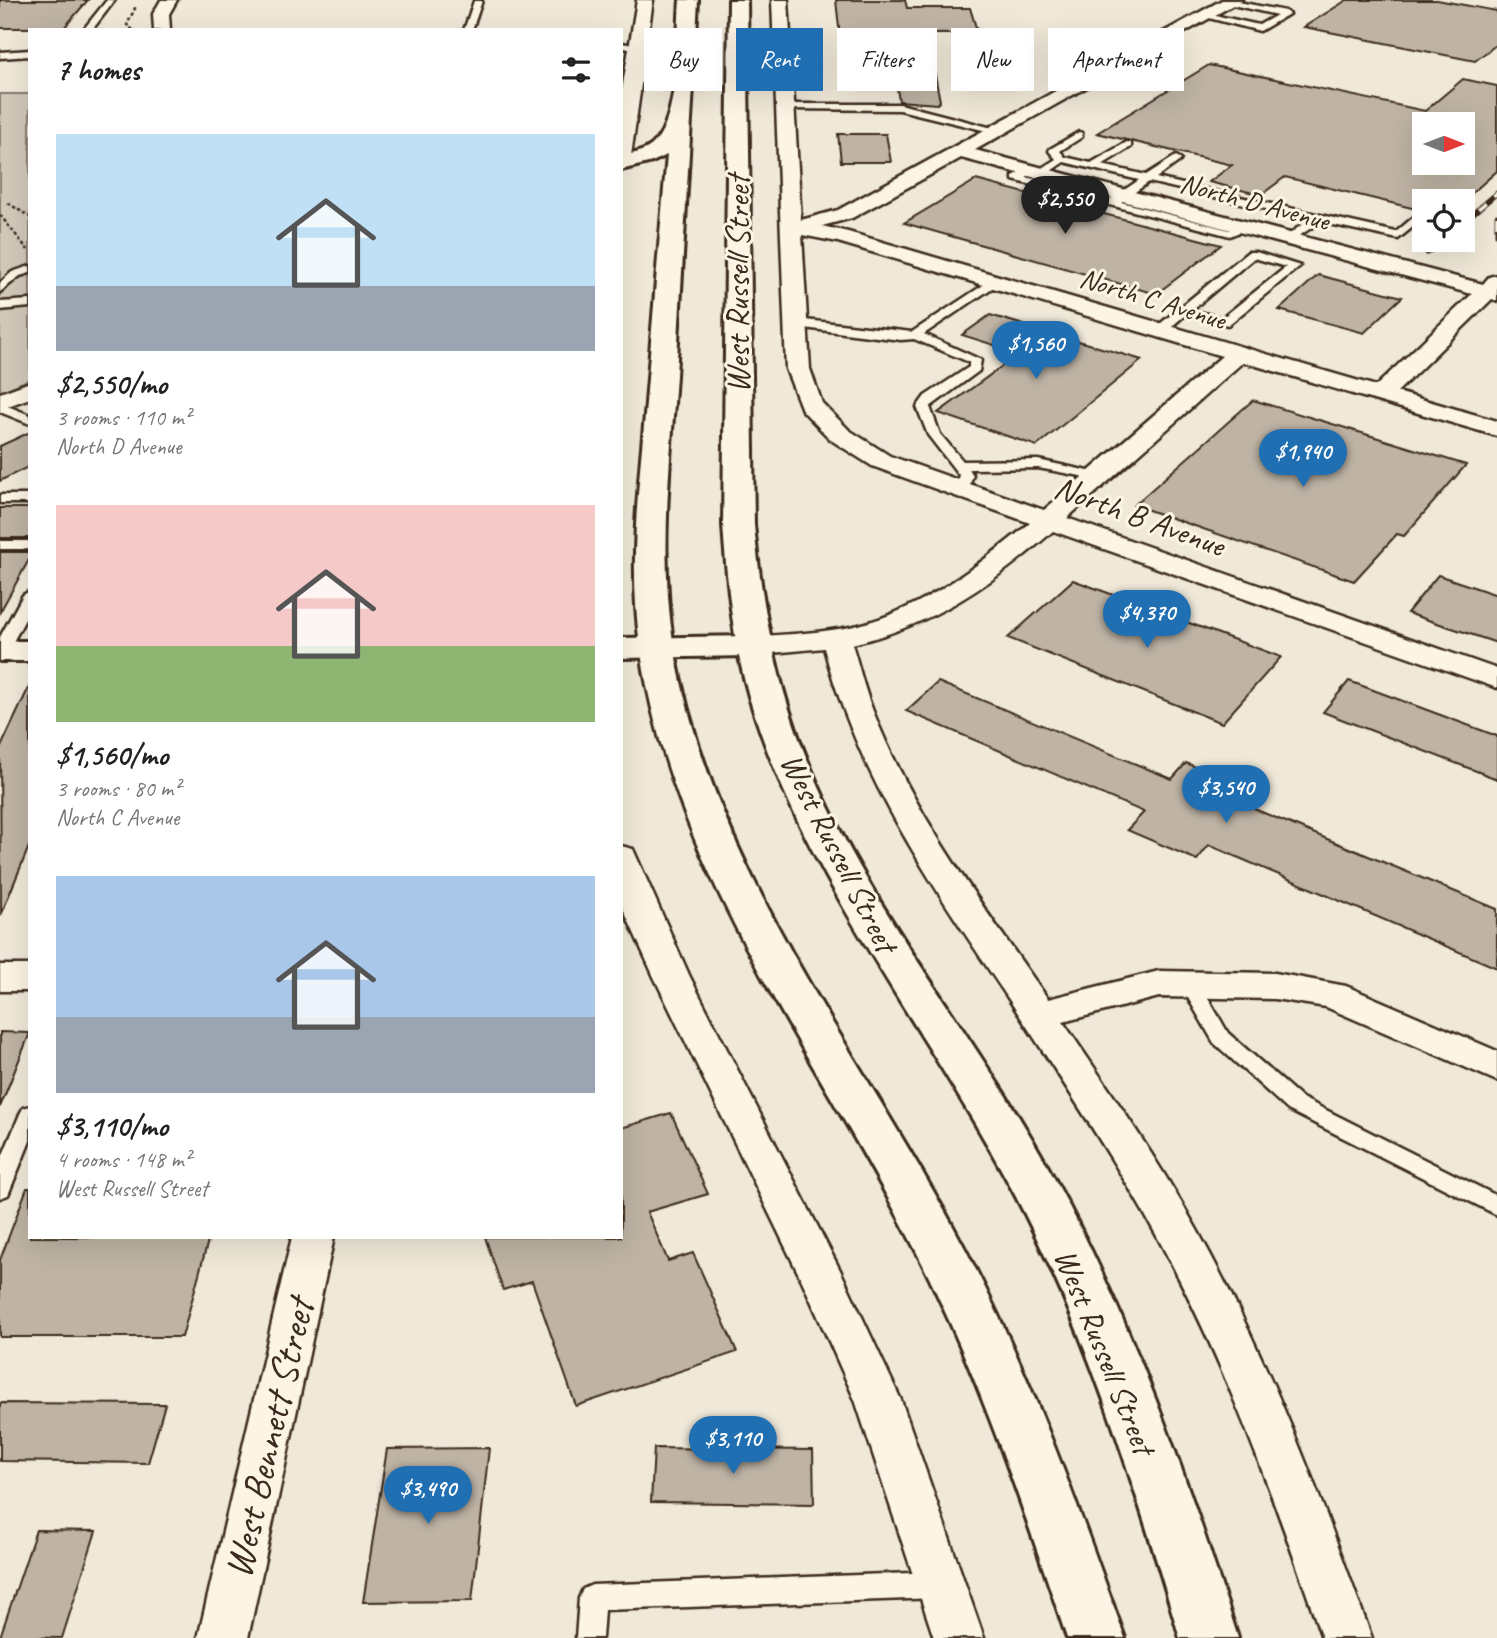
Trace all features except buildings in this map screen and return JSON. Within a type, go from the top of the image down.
[{"type":"main road","name":"West Russell Street","points":[[689,0],[652,556],[639,647],[671,717],[697,796],[726,866],[774,963],[939,1246],[990,1352],[1045,1492],[1096,1638]]},
{"type":"main road","name":"West Russell Street","points":[[738,0],[737,504],[741,573],[752,646],[771,712],[796,777],[837,862],[1035,1187],[1084,1289],[1127,1391],[1175,1527],[1209,1638]]},
{"type":"main road","points":[[623,163],[646,158],[661,150],[671,137],[681,109]]},
{"type":"main road","points":[[623,164],[656,176],[669,189],[674,204]]},
{"type":"main road","points":[[639,647],[752,646]]},
{"type":"main road","points":[[0,652],[28,651]]},
{"type":"street","points":[[162,28],[161,14],[169,0]]},
{"type":"street","points":[[623,132],[630,46],[645,0]]},
{"type":"street","name":"West Russell Street","points":[[779,0],[798,369]]},
{"type":"street","points":[[791,227],[845,214],[957,150],[1233,1]]},
{"type":"street","name":"North D Avenue","points":[[957,150],[1118,199],[1246,227],[1494,289]]},
{"type":"street","name":"North C Avenue","points":[[791,227],[841,236],[1497,429]]},
{"type":"street","points":[[1380,395],[1494,289]]},
{"type":"street","points":[[752,646],[835,639],[884,627],[939,604],[981,576],[1238,354]]},
{"type":"street","name":"North B Avenue","points":[[798,369],[811,405],[840,435],[881,461],[961,477],[1049,519],[1497,679]]},
{"type":"street","points":[[0,405],[28,390]]},
{"type":"street","points":[[835,639],[858,710],[898,795],[962,903],[1039,1015],[1152,1191],[1210,1300],[1268,1427],[1347,1638]]},
{"type":"street","points":[[623,863],[672,977],[826,1285],[873,1388],[959,1638]]},
{"type":"street","points":[[0,978],[28,978]]},
{"type":"street","points":[[1039,1015],[1159,984],[1275,986],[1334,995],[1497,1068]]},
{"type":"street","name":"West Bennett Street","points":[[223,1638],[313,1239]]},
{"type":"lane","points":[[89,28],[111,0]]},
{"type":"lane","points":[[469,28],[478,1]]},
{"type":"lane","points":[[1205,16],[1260,28],[1285,14],[1233,1]]},
{"type":"lane","points":[[0,55],[28,53]]},
{"type":"lane","points":[[785,107],[900,107],[995,130]]},
{"type":"lane","points":[[1079,135],[1054,151],[1062,159],[1398,236],[1412,224]]},
{"type":"lane","points":[[1093,166],[1127,145]]},
{"type":"lane","points":[[1036,172],[1062,159]]},
{"type":"lane","points":[[1118,199],[1176,159]]},
{"type":"lane","points":[[1290,239],[1318,218]]},
{"type":"lane","points":[[1159,331],[1252,254],[1294,266],[1224,323],[1182,312]]},
{"type":"lane","points":[[0,289],[16,274],[28,270]]},
{"type":"lane","points":[[915,335],[995,282]]},
{"type":"lane","points":[[1,305],[28,303]]},
{"type":"lane","points":[[796,323],[901,336],[915,335],[975,360],[975,368],[930,399],[923,407],[925,421],[961,477],[1038,464],[1097,477]]},
{"type":"lane","points":[[0,405],[28,419]]},
{"type":"lane","points":[[0,499],[28,499]]},
{"type":"lane","points":[[0,545],[28,545]]},
{"type":"lane","points":[[0,652],[28,600]]},
{"type":"lane","points":[[1190,984],[1221,1038],[1295,1104],[1497,1206]]},
{"type":"lane","points":[[0,1189],[28,1119]]},
{"type":"lane","points":[[589,1638],[592,1598],[942,1585]]},
{"type":"path","points":[[8,203],[28,216]]},
{"type":"path","points":[[0,215],[28,250]]},
{"type":"shaded area","points":[[0,94],[28,94],[28,380],[0,392]]},
{"type":"railway","points":[[1475,212],[1497,193],[1495,195]]},
{"type":"railway","points":[[1497,216],[1497,235]]}]
